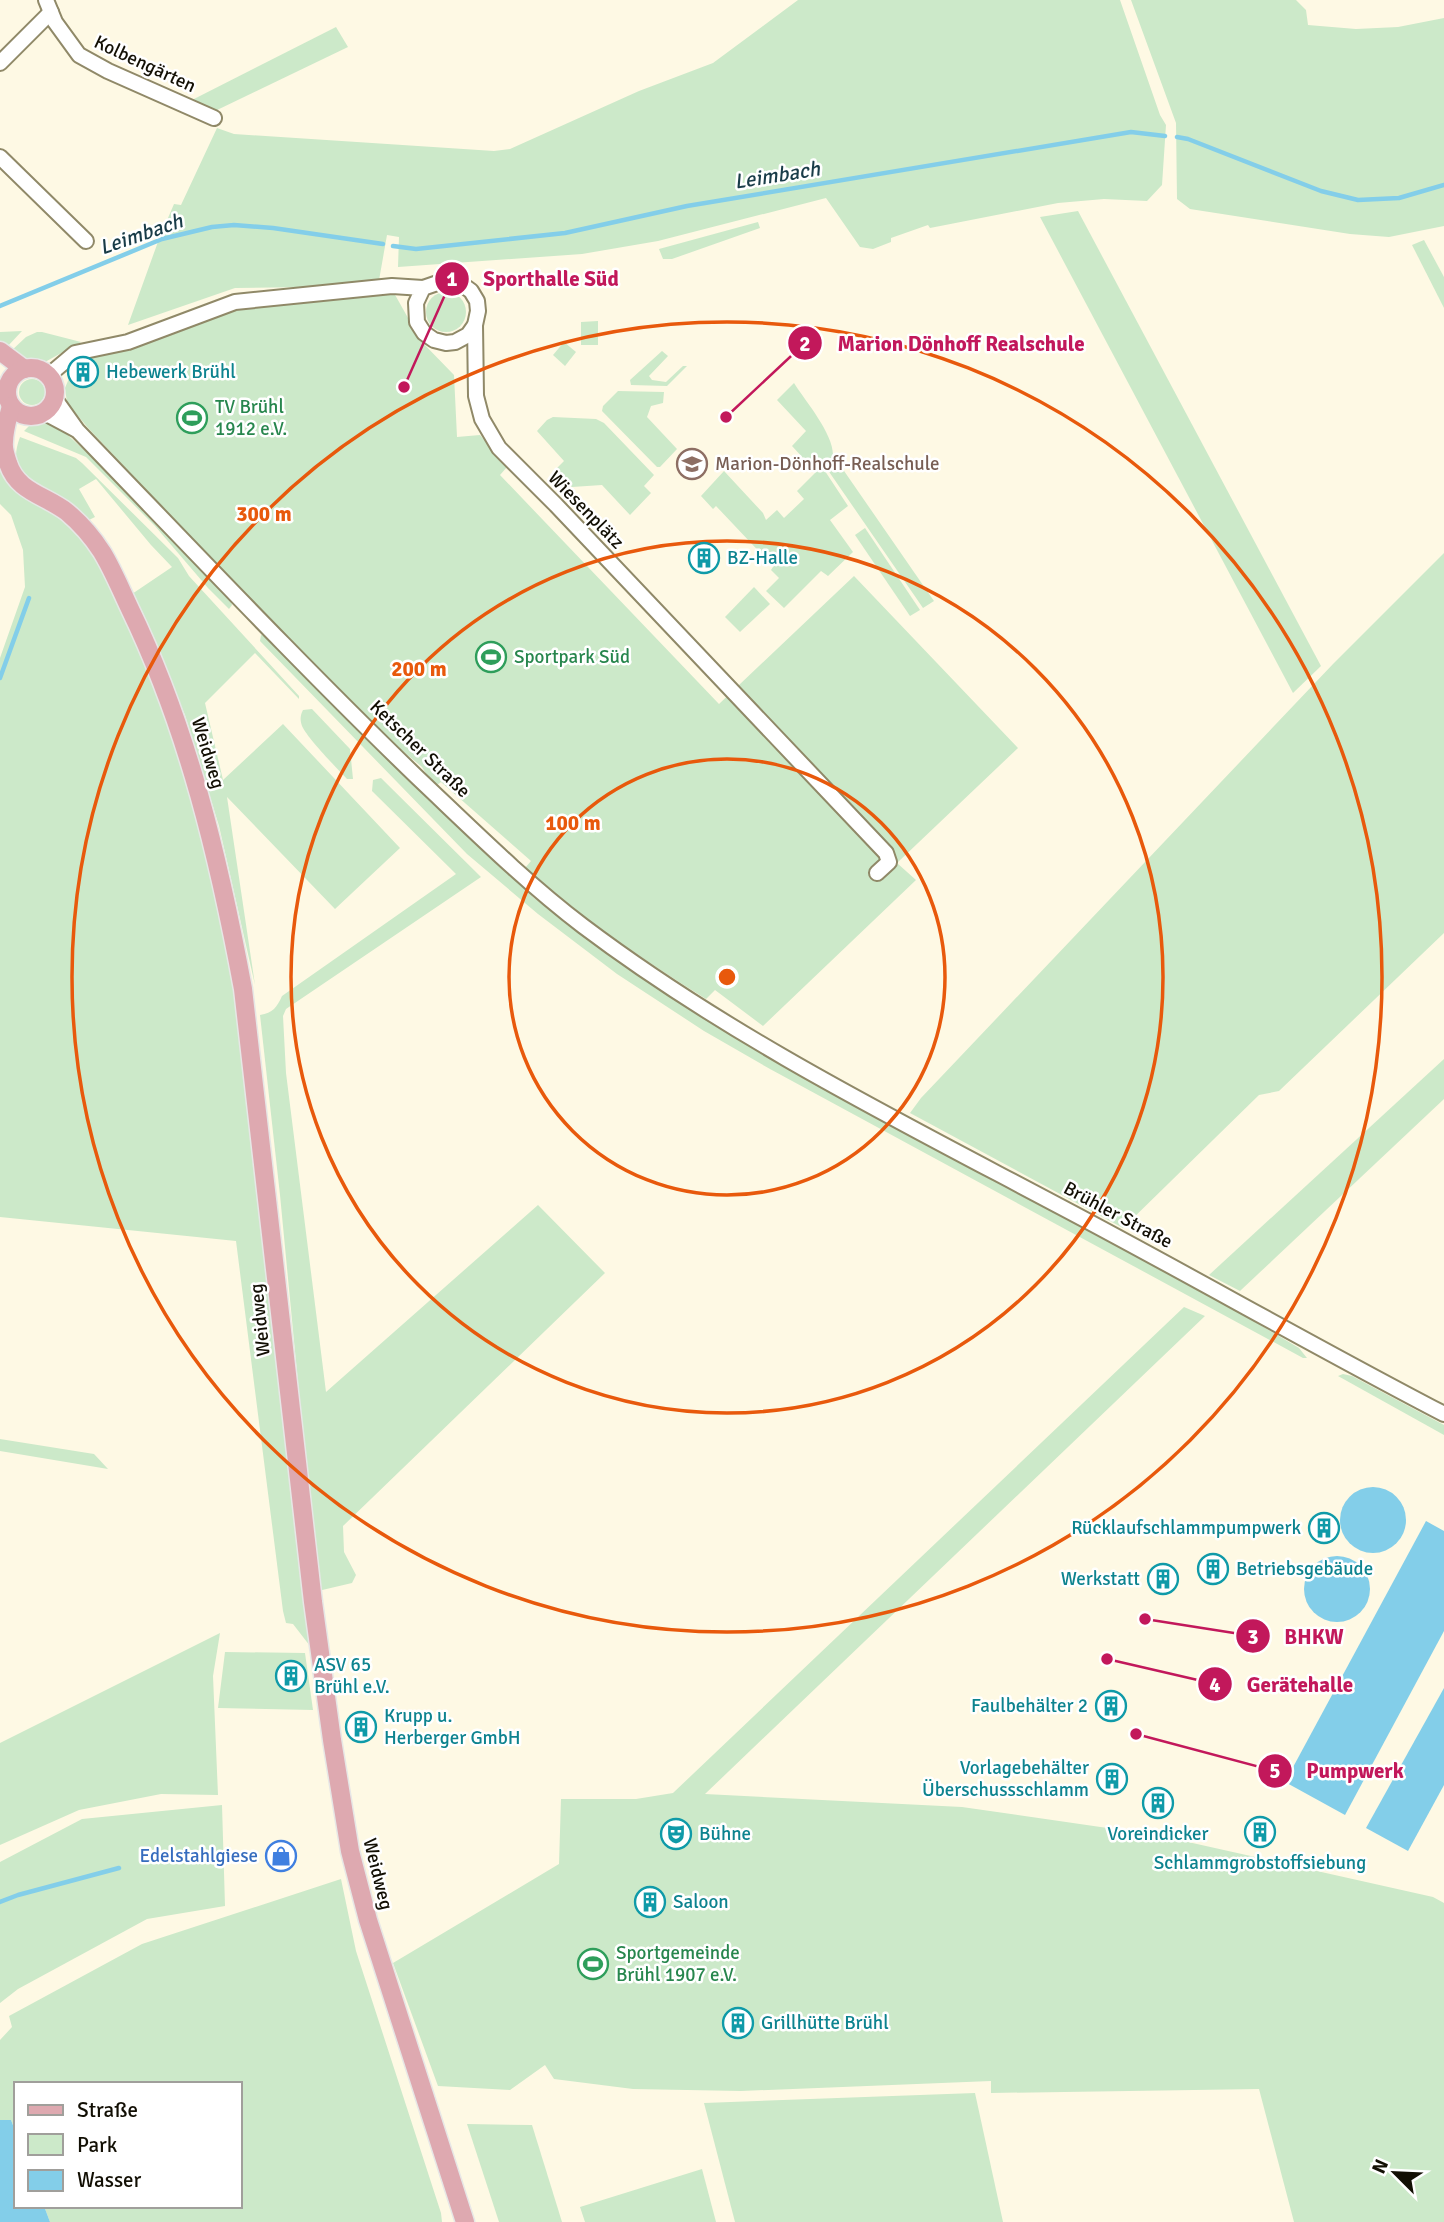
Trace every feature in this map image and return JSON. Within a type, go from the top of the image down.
[{"type":"main road","points":[[0,351],[24,369]]},
{"type":"main road","points":[[8,461],[17,433],[43,409],[56,390],[49,375],[41,370],[24,369],[4,376],[11,406],[15,411],[43,409]]},
{"type":"main road","points":[[8,461],[4,442],[11,406]]},
{"type":"main road","name":"Weidweg","points":[[8,461],[18,482],[66,512],[101,551],[157,672],[182,738],[208,826],[243,989],[313,1602],[350,1851],[368,1920],[465,2222]]},
{"type":"street","points":[[0,63],[48,6]]},
{"type":"street","name":"Kolbengärten","points":[[48,6],[55,22],[79,55],[108,71],[214,118]]},
{"type":"street","points":[[0,158],[86,241]]},
{"type":"street","name":"Wiesenplätz","points":[[49,375],[75,353],[128,342],[235,302],[392,286],[424,288],[446,280],[460,283],[471,291],[477,301],[476,396],[482,418],[499,448],[886,853],[893,866],[877,873]]},
{"type":"street","points":[[424,288],[416,303],[417,322],[424,333],[434,340],[455,342],[468,335],[475,325]]},
{"type":"street","name":"Ketscher Straße","points":[[43,409],[77,430],[369,730],[517,871],[618,952],[774,1050]]},
{"type":"street","name":"Brühler Straße","points":[[774,1050],[895,1119],[1112,1233],[1335,1357],[1444,1414]]},
{"type":"green space","points":[[798,0],[1120,0],[1160,115],[1166,125],[1162,185],[1147,201],[1104,199],[1058,203],[930,228],[928,225],[891,238],[891,242],[873,249],[860,247],[826,198],[658,241],[582,254],[398,267],[399,237],[387,235],[378,286],[235,288],[128,325],[174,204],[181,205],[217,128],[234,134],[494,151],[510,149],[639,91],[713,63]]},
{"type":"green space","points":[[1131,0],[1296,0],[1306,10],[1308,25],[1356,29],[1398,27],[1444,18],[1444,226],[1389,237],[1350,234],[1190,209],[1177,199],[1176,123]]},
{"type":"green space","points":[[336,27],[348,47],[215,111],[192,100]]},
{"type":"green space","points":[[1078,211],[1321,666],[1293,693],[1040,217]]},
{"type":"green space","points":[[758,222],[760,228],[672,259],[663,259],[659,249]]},
{"type":"green space","points":[[1424,240],[1444,277],[1444,308],[1412,245]]},
{"type":"green space","points":[[446,292],[460,298],[466,312],[460,326],[446,332],[432,326],[426,312],[432,298]]},
{"type":"green space","name":"Sportpark Süd","points":[[394,293],[421,341],[454,375],[457,437],[480,435],[507,467],[500,475],[719,704],[854,576],[1018,748],[897,863],[916,880],[763,1026],[715,990],[706,999],[659,969],[613,938],[525,868],[531,861],[441,782],[437,785],[422,767],[393,743],[253,603],[67,403],[65,388],[72,371],[89,357],[148,343],[237,310]]},
{"type":"green space","points":[[598,321],[598,345],[581,345],[581,322]]},
{"type":"green space","points":[[22,331],[7,347],[0,342],[0,332]]},
{"type":"green space","points":[[37,332],[81,342],[45,362],[21,360],[9,353],[26,337]]},
{"type":"green space","points":[[564,342],[576,352],[565,366],[553,355]]},
{"type":"green space","points":[[662,351],[668,356],[649,376],[652,380],[666,382],[683,366],[687,366],[667,386],[631,385],[630,380]]},
{"type":"green space","points":[[32,379],[41,383],[45,392],[41,401],[32,405],[23,401],[19,392],[23,383]]},
{"type":"green space","points":[[794,383],[829,437],[833,455],[934,601],[923,608],[823,463],[821,465],[848,506],[830,520],[853,552],[828,576],[821,571],[784,608],[766,591],[779,578],[771,570],[775,564],[767,560],[716,506],[713,509],[701,496],[724,471],[763,513],[766,520],[777,510],[784,518],[804,499],[797,491],[816,472],[792,446],[806,431],[777,400]]},
{"type":"green space","points":[[618,391],[664,392],[663,403],[651,406],[647,417],[677,449],[660,467],[602,411],[603,406]]},
{"type":"green space","points":[[553,417],[596,419],[604,423],[654,475],[644,486],[651,493],[630,515],[602,485],[572,487],[554,471],[564,461],[537,431]]},
{"type":"green space","points":[[41,421],[59,427],[96,461],[230,598],[232,605],[229,609],[155,526],[86,457],[24,431],[31,424]]},
{"type":"green space","points":[[20,437],[76,458],[82,463],[178,558],[189,576],[299,696],[299,699],[255,653],[205,703],[223,780],[283,724],[400,848],[335,909],[227,797],[255,985],[219,826],[185,715],[132,594],[172,567],[96,479],[79,489],[95,517],[87,521],[62,498],[33,482],[20,469],[17,461],[16,450]]},
{"type":"green space","points":[[0,468],[14,490],[60,518],[89,546],[139,646],[164,708],[191,790],[234,972],[310,1646],[293,1624],[286,1623],[283,1611],[236,1241],[0,1217],[0,658],[25,587],[23,550],[11,515],[0,504]]},
{"type":"green space","points":[[865,528],[920,610],[910,616],[855,535]]},
{"type":"green space","points":[[1444,553],[1444,933],[1279,1091],[1259,1095],[1123,1228],[910,1113],[921,1098],[1333,664]]},
{"type":"green space","points":[[754,587],[770,604],[740,632],[725,617]]},
{"type":"green space","points":[[261,635],[266,636],[390,762],[534,898],[626,966],[738,1038],[1201,1290],[1299,1348],[1307,1358],[770,1069],[704,1031],[617,974],[538,914],[467,854],[260,641]]},
{"type":"green space","points":[[312,709],[350,749],[353,779],[347,779],[305,732],[301,724],[301,714],[303,710]]},
{"type":"green space","points":[[381,778],[481,877],[286,1009],[283,1016],[286,1073],[326,1392],[538,1205],[605,1273],[343,1526],[344,1552],[356,1575],[352,1583],[318,1591],[260,1015],[271,1011],[282,996],[456,874],[372,791],[373,780]]},
{"type":"green space","points":[[1444,1059],[1444,1099],[1240,1291],[1209,1275]]},
{"type":"green space","points":[[1184,1307],[1205,1316],[705,1794],[962,1807],[1135,1832],[1433,1897],[1444,1903],[1444,2222],[1294,2222],[1259,2089],[991,2093],[991,2081],[741,2091],[633,2089],[554,2079],[545,2065],[510,2090],[438,2086],[393,1963],[559,1864],[561,1799],[636,1799],[673,1793]]},
{"type":"green space","points":[[1338,1376],[1352,1376],[1444,1425],[1444,1435]]},
{"type":"green space","points":[[0,1439],[94,1454],[108,1469],[0,1451]]},
{"type":"green space","points":[[220,1633],[213,1676],[218,1795],[161,1794],[79,1810],[0,1845],[0,1743]]},
{"type":"green space","points":[[225,1652],[305,1653],[313,1710],[218,1708]]},
{"type":"green space","points":[[222,1805],[225,1906],[147,1919],[18,1989],[0,2003],[0,1862],[82,1819]]},
{"type":"green space","points":[[341,1879],[356,1951],[442,2222],[50,2222],[45,2208],[242,2208],[242,2082],[14,2082],[14,2128],[11,2120],[0,2120],[0,2040],[12,2027],[9,2016],[142,1944]]},
{"type":"green space","points":[[975,2093],[1003,2222],[735,2222],[704,2103]]},
{"type":"green space","points":[[467,2124],[532,2125],[562,2222],[499,2222]]},
{"type":"green space","points":[[702,2169],[716,2222],[585,2222],[580,2207]]},
{"type":"water","points":[[1373,1487],[1386,1490],[1396,1497],[1403,1507],[1406,1520],[1403,1533],[1396,1543],[1386,1550],[1373,1553],[1360,1550],[1350,1543],[1343,1533],[1340,1520],[1343,1507],[1350,1497],[1360,1490]]},
{"type":"water","points":[[1426,1521],[1444,1531],[1444,1631],[1345,1815],[1285,1782]]},
{"type":"water","points":[[1337,1556],[1350,1559],[1360,1566],[1367,1576],[1370,1589],[1367,1602],[1360,1612],[1350,1619],[1337,1622],[1324,1619],[1314,1612],[1307,1602],[1304,1589],[1307,1576],[1314,1566],[1324,1559]]},
{"type":"water","points":[[1444,1688],[1444,1785],[1408,1851],[1366,1828]]},
{"type":"water","points":[[0,2120],[11,2120],[14,2128],[14,2208],[45,2208],[50,2222],[0,2222]]},
{"type":"waterway","name":"Leimbach","points":[[393,246],[416,249],[565,233],[687,206],[1131,132],[1165,136]]},
{"type":"waterway","name":"Leimbach","points":[[1177,137],[1321,191],[1358,200],[1399,198],[1444,185]]},
{"type":"waterway","name":"Leimbach","points":[[0,306],[162,239],[212,227],[234,225],[273,228],[383,244]]},
{"type":"waterway","points":[[0,678],[29,598]]},
{"type":"waterway","points":[[0,1902],[119,1868]]},
{"type":"place","name":"Hebewerk Brühl","points":[[83,372]]},
{"type":"place","name":"Sporthalle Süd","points":[[404,387]]},
{"type":"place","name":"Marion Dönhoff Realschule","points":[[726,417]]},
{"type":"place","name":"TV Brühl 1912 e.V.","points":[[192,418]]},
{"type":"place","name":"Marion-Dönhoff-Realschule","points":[[692,464]]},
{"type":"place","name":"BZ-Halle","points":[[704,558]]},
{"type":"place","name":"Sportpark Süd","points":[[491,657]]},
{"type":"place","name":"Rücklaufschlammpumpwerk","points":[[1324,1528]]},
{"type":"place","name":"Betriebsgebäude","points":[[1213,1569]]},
{"type":"place","name":"Werkstatt","points":[[1163,1579]]},
{"type":"place","name":"BHKW","points":[[1145,1619]]},
{"type":"place","name":"Gerätehalle","points":[[1107,1659]]},
{"type":"place","name":"ASV 65 Brühl e.V.","points":[[291,1676]]},
{"type":"place","name":"Faulbehälter 2","points":[[1111,1706]]},
{"type":"place","name":"Krupp u. Herberger GmbH","points":[[361,1727]]},
{"type":"place","name":"Pumpwerk","points":[[1136,1734]]},
{"type":"place","name":"Vorlagebehälter Überschussschlamm","points":[[1112,1779]]},
{"type":"place","name":"Voreindicker","points":[[1158,1803]]},
{"type":"place","name":"Schlammgrobstoffsiebung","points":[[1260,1832]]},
{"type":"place","name":"Bühne","points":[[676,1834]]},
{"type":"place","name":"Edelstahlgiese","points":[[281,1856]]},
{"type":"place","name":"Saloon","points":[[650,1902]]},
{"type":"place","name":"Sportgemeinde Brühl 1907 e.V.","points":[[593,1964]]},
{"type":"place","name":"Grillhütte Brühl","points":[[738,2023]]}]
